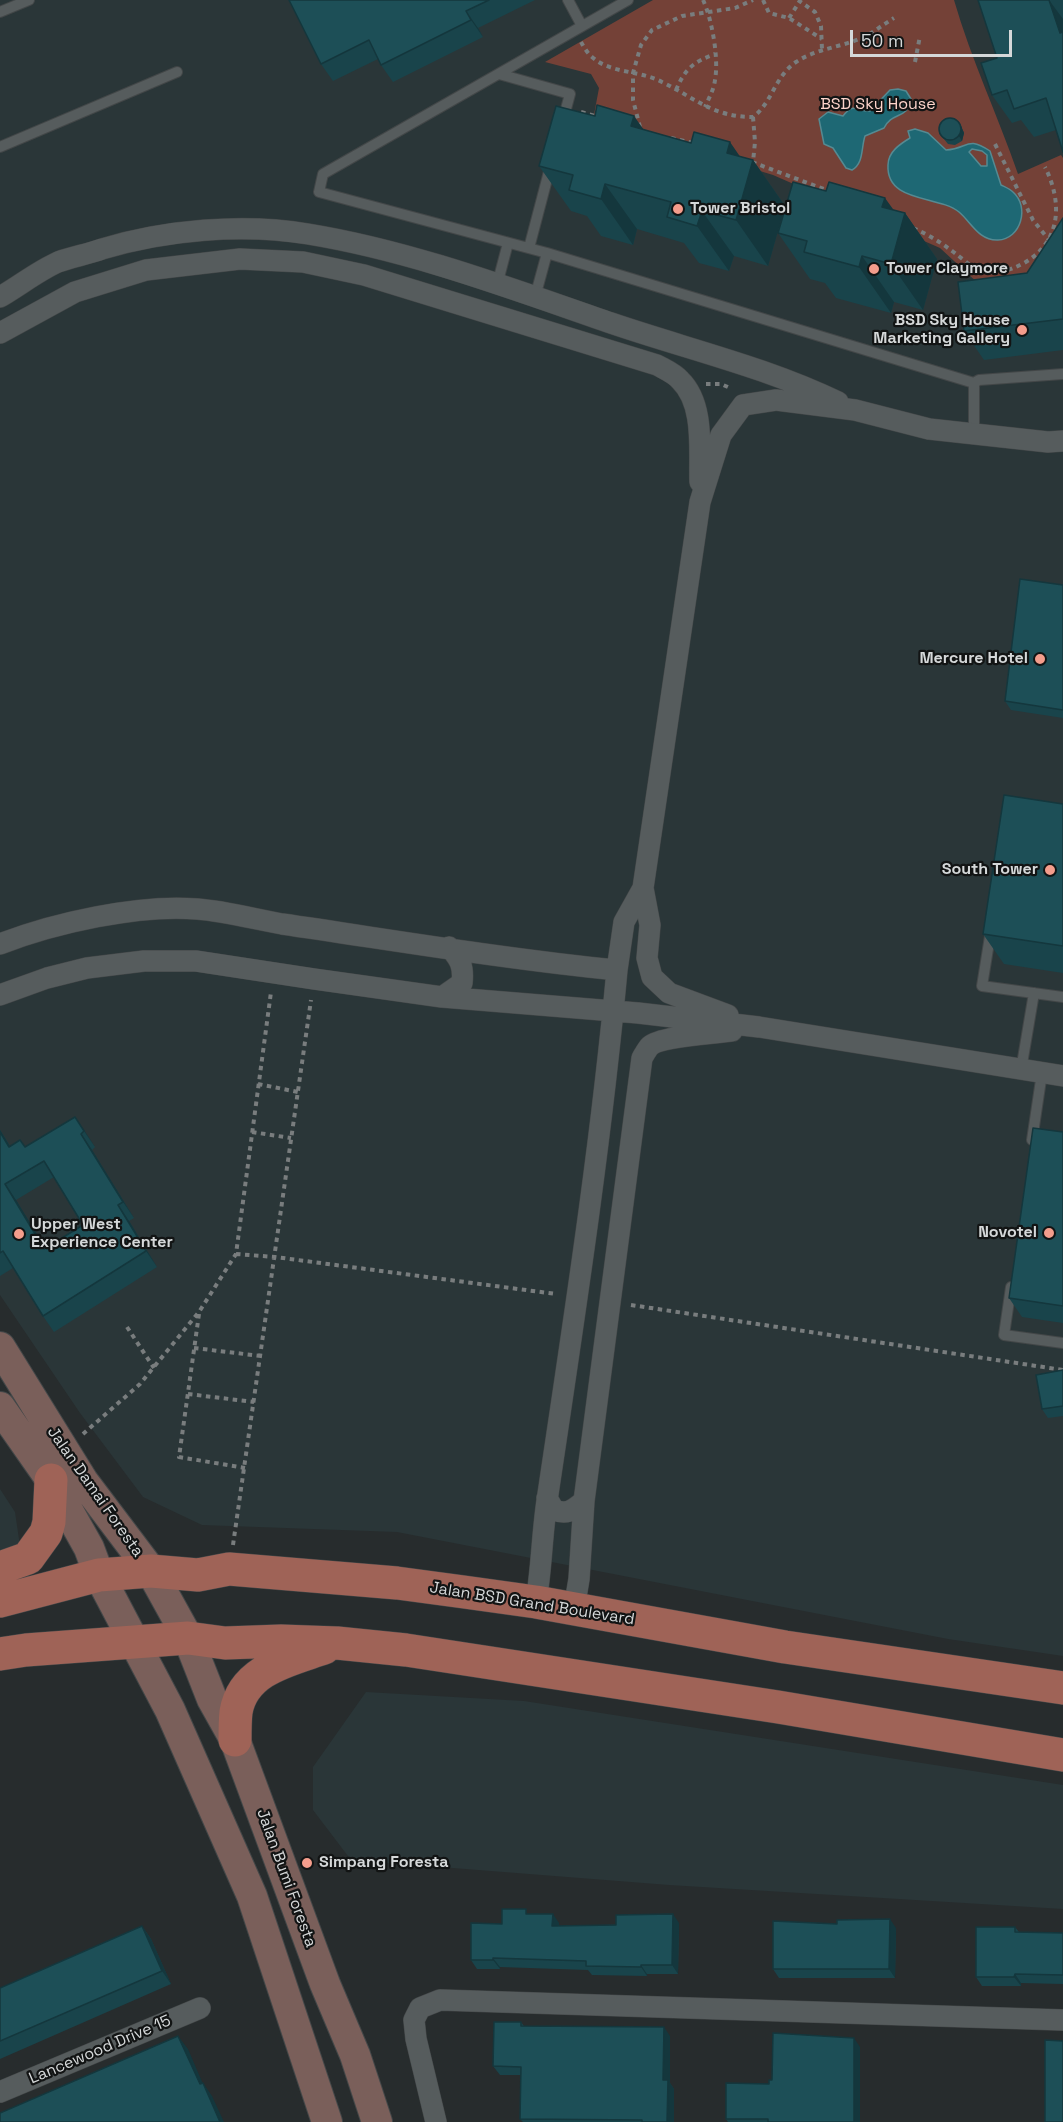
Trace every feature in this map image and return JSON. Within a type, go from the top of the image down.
[{"type":"main road","name":"Jalan Damai Foresta","points":[[0,1347],[83,1481],[151,1571],[188,1638]]},
{"type":"main road","name":"Jalan Damai Foresta","points":[[0,1407],[51,1480],[89,1548],[99,1575],[133,1641]]},
{"type":"main road","points":[[0,1568],[28,1558],[46,1533],[49,1522],[51,1480]]},
{"type":"main road","name":"Jalan BSD Grand Boulevard","points":[[0,1601],[99,1575],[151,1571],[198,1575],[229,1569],[397,1583],[536,1602],[785,1647],[1063,1688]]},
{"type":"main road","points":[[0,1654],[188,1638],[225,1643],[281,1641],[337,1643],[406,1650],[778,1707],[1063,1755]]},
{"type":"main road","name":"Jalan Bumi Foresta","points":[[188,1638],[212,1699],[235,1740],[325,1984],[355,2055],[377,2122]]},
{"type":"main road","points":[[133,1641],[170,1710],[252,1896],[327,2122]]},
{"type":"main road","points":[[235,1740],[236,1711],[248,1684],[271,1667],[337,1643]]},
{"type":"street","points":[[0,297],[58,262],[137,239],[181,232],[236,229],[306,234],[375,248],[459,272],[800,384],[855,410]]},
{"type":"street","points":[[0,333],[75,292],[146,270],[240,259],[303,262],[364,275],[657,365],[679,378],[691,393],[697,413],[700,502]]},
{"type":"street","points":[[657,365],[664,341]]},
{"type":"street","points":[[759,1027],[669,993],[652,977],[647,958],[650,925],[643,888],[700,502],[721,435],[743,405],[776,400],[855,410],[929,429],[1048,442],[1063,441]]},
{"type":"street","points":[[536,1602],[547,1498],[578,1296],[624,922],[643,888]]},
{"type":"street","points":[[0,944],[29,933],[80,921],[141,911],[196,909],[449,947],[617,969]]},
{"type":"street","points":[[442,997],[462,983],[464,970],[460,959],[449,947]]},
{"type":"street","points":[[0,995],[47,978],[87,968],[144,962],[196,961],[442,997],[613,1010],[759,1027],[1063,1076]]},
{"type":"street","points":[[574,1609],[579,1579],[584,1501],[642,1058],[651,1045],[669,1038],[759,1027]]},
{"type":"street","points":[[547,1498],[554,1510],[562,1513],[571,1512],[584,1501]]},
{"type":"street","points":[[436,2122],[416,2039],[414,2020],[420,2008],[440,2000],[1063,2020]]},
{"type":"street","name":"Lancewood Drive 15","points":[[0,2092],[200,2008]]},
{"type":"lane","points":[[0,12],[29,0]]},
{"type":"lane","points":[[568,0],[578,29]]},
{"type":"lane","points":[[628,0],[323,174],[319,192],[547,253],[974,383],[979,380],[1063,374]]},
{"type":"lane","points":[[0,147],[177,72]]},
{"type":"lane","points":[[499,74],[570,94],[561,127]]},
{"type":"lane","points":[[529,248],[553,157]]},
{"type":"lane","points":[[497,285],[508,243]]},
{"type":"lane","points":[[536,297],[547,253]]},
{"type":"lane","points":[[974,383],[974,434]]},
{"type":"lane","points":[[992,919],[982,986],[1063,997]]},
{"type":"lane","points":[[1030,1154],[1038,1132],[1032,1071],[1034,993]]},
{"type":"lane","points":[[1012,1278],[1004,1335],[1063,1343]]},
{"type":"path","points":[[703,0],[708,11],[715,54],[715,80],[705,107]]},
{"type":"path","points":[[630,127],[640,130],[633,100],[633,73],[641,45],[652,30],[682,16],[735,8],[753,0]]},
{"type":"path","points":[[763,0],[769,13],[789,18],[822,39]]},
{"type":"path","points":[[789,18],[799,1],[815,12],[821,26],[822,50]]},
{"type":"path","points":[[578,29],[591,57],[607,67],[662,81],[705,107],[731,117],[753,117],[766,103],[785,72],[795,63],[822,50],[866,36],[894,18]]},
{"type":"path","points":[[915,62],[920,36]]},
{"type":"path","points":[[676,91],[683,74],[698,60],[715,54]]},
{"type":"path","points":[[566,107],[608,120]]},
{"type":"path","points":[[753,117],[755,142],[753,162]]},
{"type":"path","points":[[661,135],[703,146]]},
{"type":"path","points":[[995,144],[1033,220],[1049,240]]},
{"type":"path","points":[[743,159],[837,195]]},
{"type":"path","points":[[910,226],[931,236],[978,269],[1000,273],[1017,267],[1036,256],[1049,240],[1055,226],[1057,209],[1052,181],[1045,167]]},
{"type":"path","points":[[702,385],[721,384],[732,389]]},
{"type":"path","points":[[64,1450],[140,1384],[199,1312],[236,1254],[273,973]]},
{"type":"path","points":[[229,1569],[314,980]]},
{"type":"path","points":[[258,1084],[298,1092]]},
{"type":"path","points":[[252,1132],[291,1138]]},
{"type":"path","points":[[236,1254],[578,1296]]},
{"type":"path","points":[[610,1302],[1063,1370]]},
{"type":"path","points":[[199,1312],[178,1457],[245,1468]]},
{"type":"path","points":[[127,1327],[154,1368]]},
{"type":"path","points":[[194,1348],[261,1356]]},
{"type":"path","points":[[188,1394],[254,1402]]},
{"type":"shaded area","points":[[0,0],[1063,0],[1063,1656],[948,1639],[397,1532],[202,1525],[143,1497],[80,1413],[0,1295]]},
{"type":"shaded area","points":[[0,1489],[15,1512],[20,1546],[0,1554]]},
{"type":"shaded area","points":[[366,1692],[524,1701],[1063,1785],[1063,1909],[669,1885],[351,1860],[313,1810],[313,1767]]},
{"type":"green space","name":"BSD Sky House","points":[[653,0],[954,0],[968,44],[1018,174],[1061,155],[1063,158],[1063,269],[980,285],[940,248],[773,175],[593,120],[599,88],[591,74],[545,62]]},
{"type":"water","points":[[890,90],[906,91],[911,99],[907,110],[891,119],[884,128],[865,136],[859,163],[852,170],[846,168],[833,148],[824,144],[819,119],[828,112],[843,116],[852,108],[870,111]]},
{"type":"water","points":[[915,129],[928,133],[946,150],[972,143],[990,151],[1001,185],[1013,192],[1021,206],[1020,221],[1012,234],[998,240],[986,237],[980,234],[959,212],[904,192],[895,186],[890,177],[889,160],[895,149],[910,138],[908,131]],"holes":[[[972,149],[982,151],[987,155],[987,166],[981,166],[969,152]]]},
{"type":"building","points":[[289,0],[489,0],[466,11],[471,20],[381,65],[369,40],[321,64]]},
{"type":"building","points":[[978,0],[1049,0],[1060,33],[1063,32],[1063,152],[1046,98],[1014,109],[1007,90],[992,95],[981,63],[997,58]]},
{"type":"building","points":[[597,105],[634,116],[631,126],[691,143],[694,132],[730,142],[727,153],[753,160],[736,220],[702,211],[697,226],[667,217],[671,202],[605,184],[601,199],[569,190],[573,175],[539,166],[556,106],[595,116]]},
{"type":"building","points":[[950,118],[958,121],[961,129],[958,137],[950,140],[942,137],[939,129],[942,121]]},
{"type":"building","points":[[793,182],[826,191],[829,182],[885,198],[882,207],[905,213],[891,264],[862,256],[859,267],[804,252],[807,241],[778,233]]},
{"type":"building","points":[[1063,218],[1063,319],[964,331],[958,282],[1027,273]]},
{"type":"building","name":"Mercure Hotel","points":[[1020,579],[1063,585],[1063,710],[1005,701]]},
{"type":"building","points":[[1004,795],[1063,804],[1063,946],[983,934]]},
{"type":"building","name":"Upper West Experience Center","points":[[75,1117],[84,1131],[81,1134],[123,1202],[118,1205],[146,1251],[43,1316],[3,1251],[0,1253],[0,1132],[9,1147],[20,1140],[25,1147]],"holes":[[[44,1161],[83,1225],[44,1249],[5,1184]]]},
{"type":"building","points":[[1033,1128],[1063,1132],[1063,1306],[1009,1298]]},
{"type":"building","points":[[1063,1370],[1063,1406],[1042,1409],[1036,1375]]},
{"type":"building","points":[[502,1909],[526,1909],[526,1914],[553,1914],[552,1926],[616,1925],[616,1915],[673,1914],[672,1965],[586,1966],[586,1961],[493,1958],[493,1960],[471,1960],[471,1923],[502,1924]]},
{"type":"building","points":[[890,1919],[889,1969],[773,1969],[773,1921],[837,1924],[837,1920]]},
{"type":"building","points":[[142,1926],[162,1971],[0,2041],[0,1988]]},
{"type":"building","points":[[976,1927],[1015,1927],[1015,1932],[1063,1933],[1063,1975],[1015,1974],[1014,1977],[976,1977]]},
{"type":"building","points":[[494,2022],[521,2022],[521,2026],[664,2027],[663,2080],[668,2080],[667,2122],[520,2119],[521,2067],[493,2066]]},
{"type":"building","points":[[773,2033],[854,2038],[854,2122],[768,2122],[768,2119],[726,2119],[726,2083],[769,2084],[769,2080],[772,2080]]},
{"type":"building","points":[[178,2036],[200,2084],[203,2083],[220,2122],[0,2122],[0,2113]]},
{"type":"building","points":[[1045,2040],[1063,2041],[1063,2122],[1045,2122]]},
{"type":"place","name":"Tower Bristol","points":[[678,209]]},
{"type":"place","name":"Tower Claymore","points":[[874,269]]},
{"type":"place","name":"BSD Sky House Marketing Gallery","points":[[1022,330]]},
{"type":"place","name":"Mercure Hotel","points":[[1040,659]]},
{"type":"place","name":"South Tower","points":[[1050,870]]},
{"type":"place","name":"Novotel","points":[[1049,1233]]},
{"type":"place","name":"Upper West Experience Center","points":[[19,1234]]},
{"type":"place","name":"Simpang Foresta","points":[[307,1863]]}]
